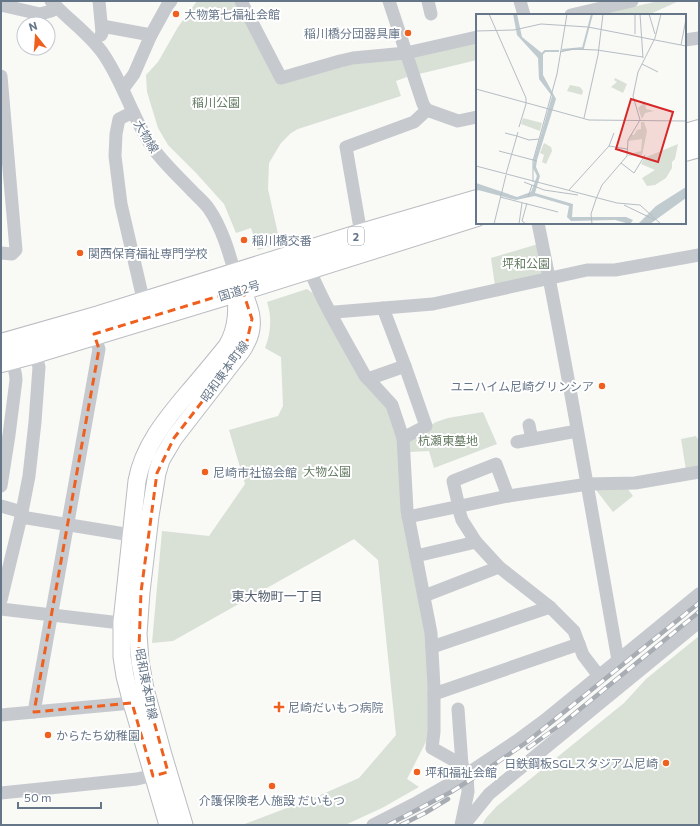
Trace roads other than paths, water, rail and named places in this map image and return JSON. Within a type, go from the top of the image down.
[{"type":"highway","points":[[686,134],[699,130]]},
{"type":"highway","points":[[686,151],[699,147]]},
{"type":"highway","name":"国道2号","points":[[4,355],[35,353],[94,334],[238,285],[361,234],[476,200]]},
{"type":"highway","name":"国道2号","points":[[4,355],[144,302],[238,285],[308,268],[476,216]]},
{"type":"main road","name":"昭和東本町線","points":[[184,825],[161,774],[132,702],[122,657],[122,622],[137,481],[142,460],[164,422],[227,346],[231,339],[236,324],[238,285]]},
{"type":"main road","name":"昭和東本町線","points":[[168,825],[161,774],[140,661],[139,648],[139,610],[152,504],[159,466],[167,449],[181,428],[246,345],[251,329],[252,319],[250,308],[238,285]]},
{"type":"street","points":[[94,42],[102,33],[100,1]]},
{"type":"street","points":[[122,89],[134,74],[151,35],[167,6],[172,1]]},
{"type":"street","points":[[242,1],[281,78],[353,58],[406,54],[476,37]]},
{"type":"street","points":[[389,1],[423,104],[427,110],[458,121],[476,117]]},
{"type":"street","points":[[520,1],[524,14]]},
{"type":"street","points":[[575,14],[632,1]]},
{"type":"street","points":[[1,5],[40,14],[51,11],[54,4]]},
{"type":"street","name":"大物線","points":[[54,4],[94,42],[104,55],[149,143],[160,158],[209,208],[224,239],[238,285]]},
{"type":"street","points":[[102,26],[151,35]]},
{"type":"street","points":[[686,40],[699,38]]},
{"type":"street","points":[[1,76],[16,250],[12,254],[1,253]]},
{"type":"street","points":[[361,234],[346,147],[414,122],[427,110]]},
{"type":"street","points":[[133,112],[119,119],[116,134],[115,156],[121,204],[144,302]]},
{"type":"street","points":[[538,224],[588,484],[618,660]]},
{"type":"street","points":[[331,314],[335,312],[434,304],[587,270],[615,270],[699,255]]},
{"type":"street","points":[[308,268],[365,376],[392,405],[403,438],[408,517],[431,633],[434,694],[434,732],[432,748],[465,770]]},
{"type":"street","points":[[383,308],[426,426],[403,438]]},
{"type":"street","points":[[34,712],[99,349],[94,334]]},
{"type":"street","points":[[1,600],[22,514],[29,476],[39,367],[35,353]]},
{"type":"street","points":[[1,486],[16,380],[14,367],[4,355]]},
{"type":"street","points":[[368,379],[405,366]]},
{"type":"street","points":[[529,425],[532,439]]},
{"type":"street","points":[[518,442],[577,432]]},
{"type":"street","points":[[508,496],[496,464],[453,481],[462,520],[476,542],[499,566],[550,607],[574,632],[583,655],[599,676]]},
{"type":"street","points":[[408,517],[508,496],[588,484],[635,483],[699,472]]},
{"type":"street","points":[[1,506],[22,514],[68,525],[131,535]]},
{"type":"street","points":[[416,556],[476,542]]},
{"type":"street","points":[[424,596],[499,566]]},
{"type":"street","points":[[373,825],[418,802],[465,770],[518,740],[545,720],[699,594]]},
{"type":"street","points":[[432,647],[550,607]]},
{"type":"street","points":[[1,609],[122,622]]},
{"type":"street","points":[[463,825],[490,794],[699,622]]},
{"type":"street","points":[[434,694],[579,644]]},
{"type":"street","points":[[1,715],[132,702]]},
{"type":"street","points":[[458,709],[468,792],[463,825]]},
{"type":"street","points":[[1,793],[137,779],[161,774]]},
{"type":"railway","points":[[388,825],[451,792],[527,742],[699,603]]},
{"type":"railway","points":[[528,748],[563,723],[699,612]]},
{"type":"railway","points":[[401,825],[448,799]]},
{"type":"place","name":"大物第七福祉会館","points":[[176,14]]},
{"type":"place","name":"稲川橋分団器具庫","points":[[408,33]]},
{"type":"place","name":"稲川橋交番","points":[[244,240]]},
{"type":"place","name":"関西保育福祉専門学校","points":[[80,253]]},
{"type":"place","name":"ユニハイム尼崎グリンシア","points":[[602,386]]},
{"type":"place","name":"尼崎市社協会館","points":[[205,472]]},
{"type":"place","name":"尼崎だいもつ病院","points":[[279,707]]},
{"type":"place","name":"からたち幼稚園","points":[[48,735]]},
{"type":"place","name":"日鉄鋼板SGLスタジアム尼崎","points":[[666,763]]},
{"type":"place","name":"坪和福祉会館","points":[[417,772]]},
{"type":"place","name":"介護保険老人施設 だいもつ","points":[[272,786]]},
{"type":"district","name":"東大物町一丁目","points":[[277,596]]},
{"type":"park label","name":"稲川公園","points":[[216,102]]},
{"type":"park label","name":"坪和公園","points":[[526,263]]},
{"type":"park label","name":"杭瀬東墓地","points":[[448,440]]},
{"type":"park label","name":"大物公園","points":[[327,471]]}]
